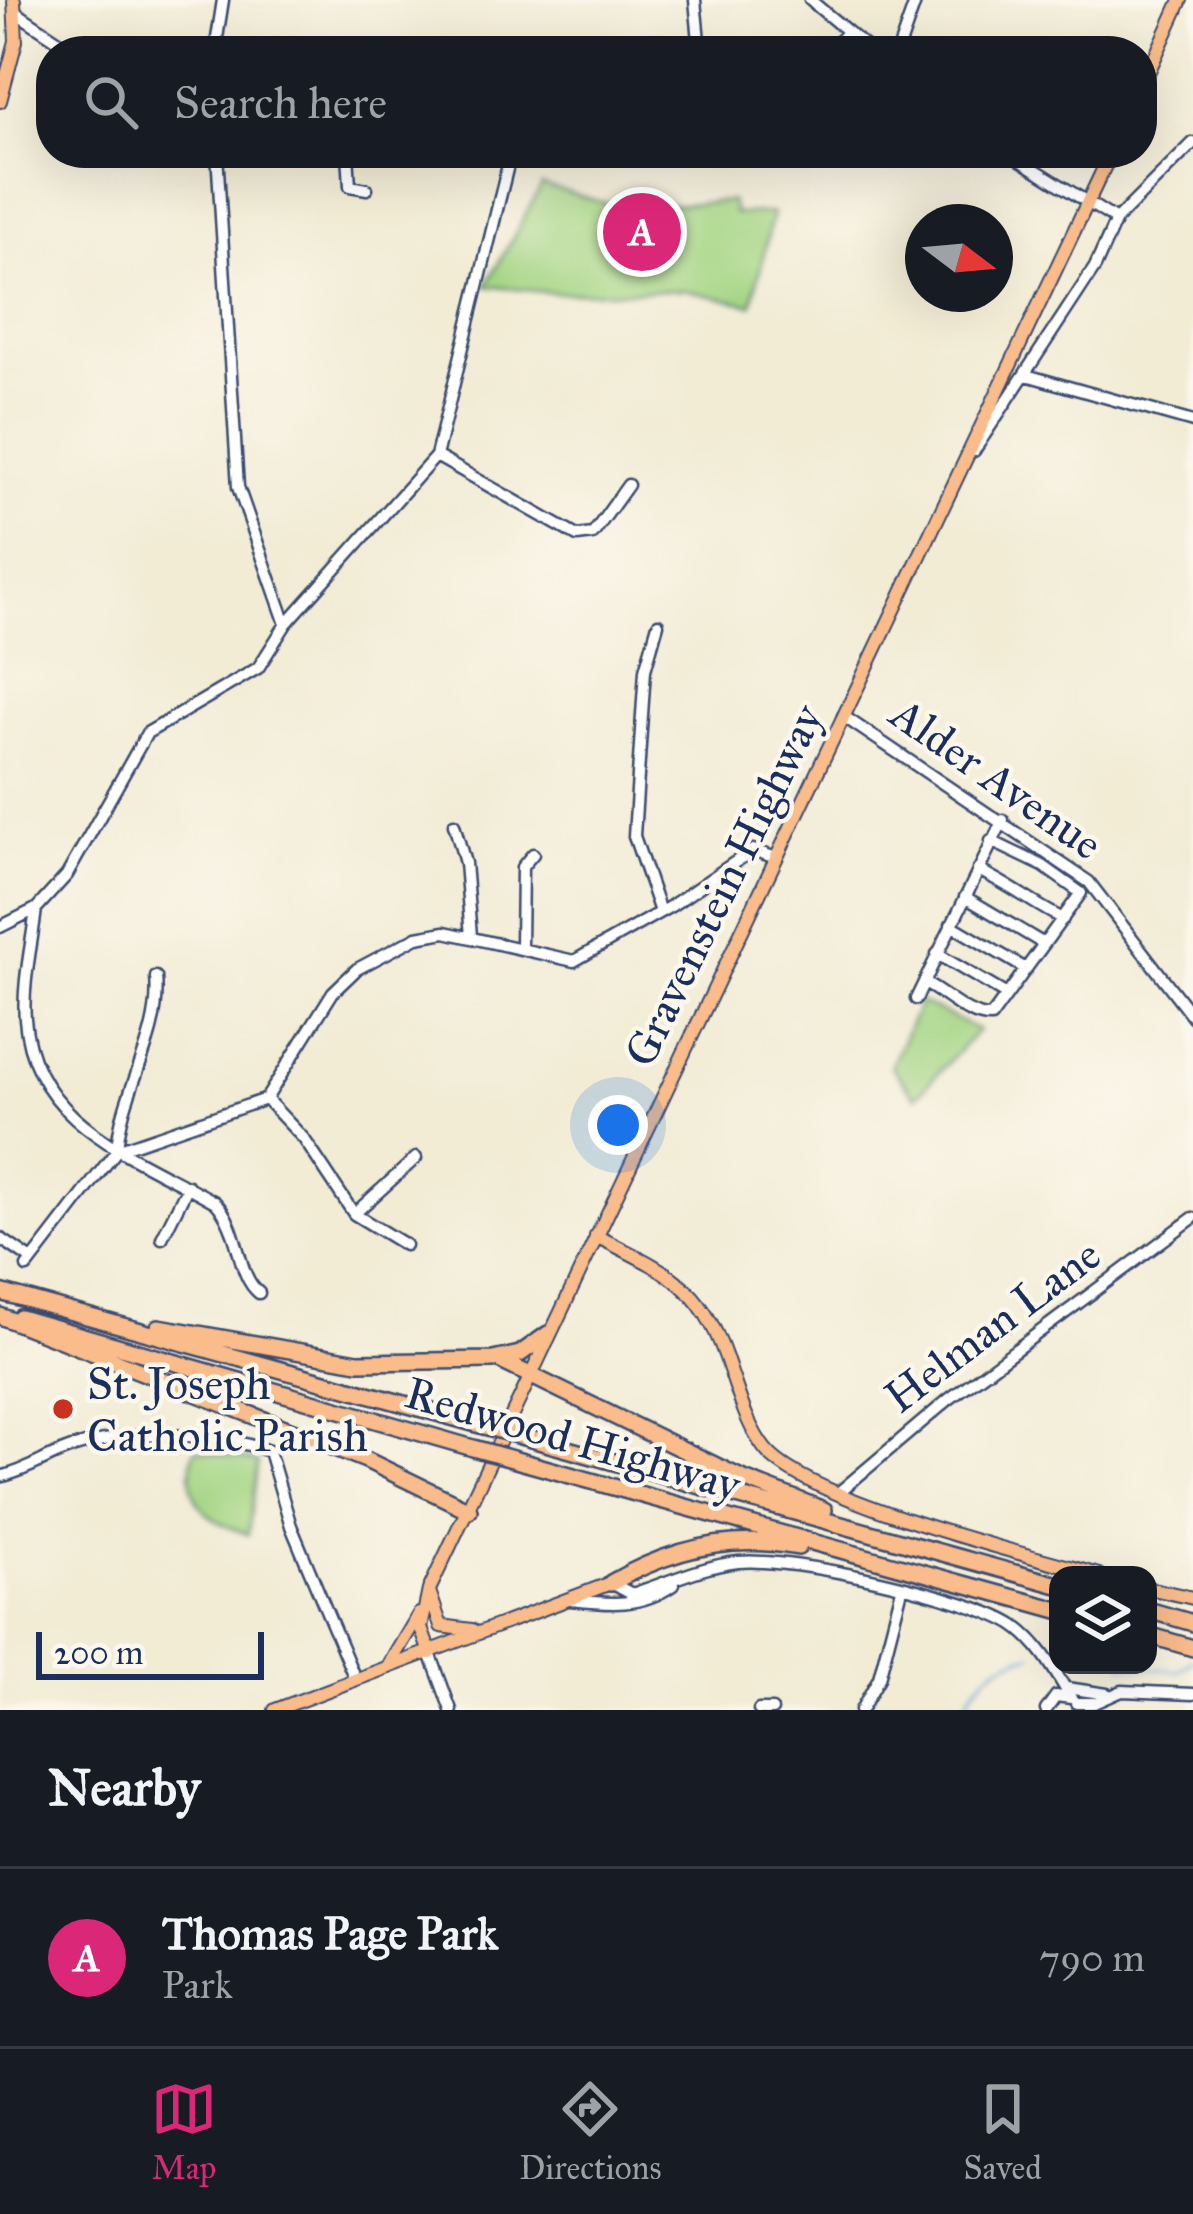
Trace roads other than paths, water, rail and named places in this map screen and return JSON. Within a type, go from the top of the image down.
[{"type":"highway","name":"Redwood Highway","points":[[0,1292],[1049,1582]]},
{"type":"highway","points":[[0,1314],[366,1460],[469,1510]]},
{"type":"highway","name":"Redwood Highway","points":[[0,1314],[1049,1608]]},
{"type":"highway","points":[[94,1318],[358,1361],[493,1360],[520,1354],[548,1334]]},
{"type":"highway","points":[[493,1360],[532,1373],[739,1477],[911,1543]]},
{"type":"highway","points":[[611,1583],[646,1562],[731,1544],[788,1545],[897,1566]]},
{"type":"highway","points":[[1157,1613],[1193,1623]]},
{"type":"highway","points":[[1157,1638],[1193,1648]]},
{"type":"main road","points":[[1157,53],[1181,0]]},
{"type":"main road","points":[[0,101],[13,61],[16,7]]},
{"type":"main road","name":"Gravenstein Highway","points":[[387,1666],[405,1646],[548,1334],[1104,168]]},
{"type":"main road","points":[[596,1236],[661,1268],[699,1298],[715,1323],[742,1407],[765,1450],[803,1480],[943,1531],[1067,1566]]},
{"type":"main road","points":[[274,1710],[611,1583]]},
{"type":"main road","points":[[1157,1590],[1193,1598]]},
{"type":"main road","points":[[427,1596],[437,1621],[446,1629],[502,1624]]},
{"type":"main road","points":[[427,1596],[421,1628],[430,1653]]},
{"type":"street","points":[[217,36],[223,0]]},
{"type":"street","points":[[694,0],[698,36]]},
{"type":"street","points":[[810,0],[852,36]]},
{"type":"street","points":[[903,36],[916,0]]},
{"type":"street","points":[[16,7],[54,36]]},
{"type":"street","points":[[843,36],[847,32]]},
{"type":"street","points":[[952,487],[1095,267],[1116,220],[1193,142]]},
{"type":"street","points":[[218,168],[238,487],[286,624]]},
{"type":"street","points":[[349,168],[350,185],[367,189]]},
{"type":"street","points":[[0,927],[36,909],[67,875],[147,733],[258,668],[286,624],[436,456],[507,168]]},
{"type":"street","points":[[1034,168],[1116,220]]},
{"type":"street","points":[[1026,375],[1193,422]]},
{"type":"street","points":[[436,456],[578,536],[593,533],[628,485]]},
{"type":"street","points":[[658,624],[645,670],[634,836],[660,912]]},
{"type":"street","name":"Alder Avenue","points":[[843,716],[1089,882],[1193,1017]]},
{"type":"street","points":[[916,999],[1003,820]]},
{"type":"street","points":[[454,824],[465,863],[471,936]]},
{"type":"street","points":[[924,982],[986,1019],[1081,893],[1043,866],[991,841]]},
{"type":"street","points":[[117,1150],[266,1099],[333,992],[357,969],[430,934],[471,936],[574,961],[660,912],[740,856],[753,850],[776,858]]},
{"type":"street","points":[[521,948],[522,867],[533,854]]},
{"type":"street","points":[[978,870],[1031,895],[1036,906],[1063,919]]},
{"type":"street","points":[[965,896],[1045,944]]},
{"type":"street","points":[[36,909],[25,1013],[31,1045],[49,1090],[99,1142],[188,1186],[227,1215],[248,1284],[259,1293]]},
{"type":"street","points":[[951,925],[1026,969]]},
{"type":"street","points":[[938,954],[1007,995]]},
{"type":"street","points":[[0,1238],[30,1264],[117,1150],[119,1125],[158,1014],[156,976]]},
{"type":"street","points":[[266,1099],[304,1139],[354,1214],[404,1245]]},
{"type":"street","points":[[354,1214],[416,1158]]},
{"type":"street","points":[[162,1238],[188,1186]]},
{"type":"street","name":"Helman Lane","points":[[838,1493],[948,1400],[1193,1218]]},
{"type":"street","points":[[0,1477],[36,1468],[60,1452],[165,1436],[209,1434],[269,1451],[291,1526],[355,1679]]},
{"type":"street","points":[[611,1583],[632,1594],[736,1562],[773,1562],[902,1589],[1001,1618],[1045,1658],[1073,1699]]},
{"type":"street","points":[[567,1599],[625,1605],[658,1596],[686,1577]]},
{"type":"street","points":[[861,1710],[879,1678],[902,1589]]},
{"type":"street","points":[[430,1653],[451,1710]]},
{"type":"street","points":[[1045,1658],[1048,1706]]},
{"type":"street","points":[[1073,1699],[1136,1691],[1193,1694]]},
{"type":"street","points":[[1099,1710],[1136,1691]]},
{"type":"street","points":[[1048,1706],[1060,1695],[1095,1703],[1114,1694]]},
{"type":"street","points":[[759,1710],[772,1710]]},
{"type":"waterway","points":[[963,1710],[990,1672],[1033,1655]]},
{"type":"waterway","points":[[1157,1669],[1179,1671],[1193,1660]]},
{"type":"place","name":"Thomas Page Park","points":[[642,232]]},
{"type":"place","name":"St. Joseph Catholic Parish","points":[[63,1409]]}]
